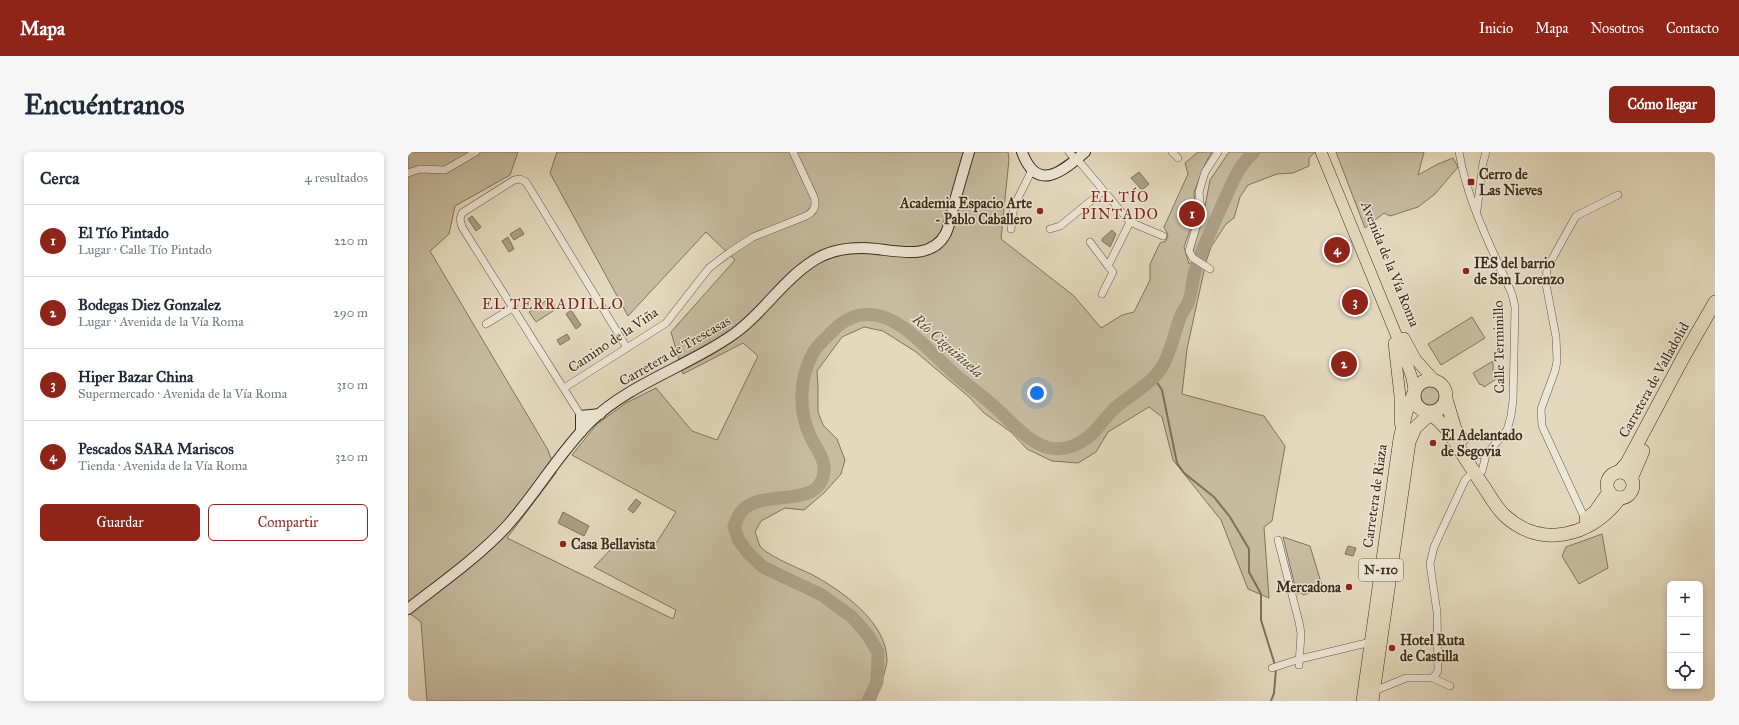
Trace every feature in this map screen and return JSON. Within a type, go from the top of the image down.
[{"type":"highway","name":"Carretera de Valladolid","points":[[1619,472],[1627,463],[1684,356],[1715,302]]},
{"type":"highway","name":"Carretera de Valladolid","points":[[1631,479],[1645,446],[1715,318]]},
{"type":"highway","points":[[1615,495],[1585,519],[1572,525],[1552,528],[1526,521],[1508,508],[1478,471],[1446,428],[1439,421],[1416,406],[1413,398],[1414,392],[1423,381],[1435,381],[1443,387],[1455,429],[1471,454],[1478,471],[1503,514],[1517,525],[1543,534],[1564,535],[1577,532],[1601,518],[1615,495]]},
{"type":"highway","name":"Carretera de Riaza","points":[[1373,696],[1404,441],[1406,412],[1414,392]]},
{"type":"highway","points":[[1428,413],[1440,408],[1446,399]]},
{"type":"highway","name":"Carretera de Riaza","points":[[1363,701],[1371,642],[1404,441],[1428,413]]},
{"type":"highway","points":[[1404,441],[1422,429],[1437,426],[1446,428]]},
{"type":"highway","points":[[1619,472],[1626,474],[1631,479],[1631,491],[1624,497],[1615,495],[1607,485],[1609,478],[1619,472]]},
{"type":"main road","name":"Avenida de la Vía Roma","points":[[1321,152],[1409,368],[1414,392]]},
{"type":"main road","name":"Avenida de la Vía Roma","points":[[1328,152],[1408,346],[1418,363],[1435,381]]},
{"type":"main road","name":"Avenida de la Vía Roma","points":[[1392,328],[1404,441]]},
{"type":"street","points":[[408,173],[420,170],[445,170],[476,152]]},
{"type":"street","name":"Camino de la Viña","points":[[564,388],[666,323],[709,268],[730,252],[753,237],[806,216],[813,211],[815,206],[814,197],[793,152]]},
{"type":"street","name":"Carretera de Trescasas","points":[[408,609],[481,551],[505,529],[581,432],[600,414],[635,390],[731,336],[746,324],[793,276],[816,258],[835,251],[853,248],[875,248],[918,252],[934,246],[946,233],[969,152]]},
{"type":"street","points":[[1022,152],[1026,162],[1032,170],[1040,175],[1052,175],[1060,172],[1077,156],[1103,191],[1130,222],[1164,236]]},
{"type":"street","points":[[1172,152],[1178,158]]},
{"type":"street","points":[[1207,268],[1193,258],[1189,251],[1201,211],[1199,192],[1205,172],[1218,152]]},
{"type":"street","name":"Calle Terminillo","points":[[1459,152],[1462,169],[1477,212],[1512,294],[1514,307],[1513,400],[1511,416],[1507,430],[1486,455],[1478,471]]},
{"type":"street","points":[[1477,212],[1483,163],[1486,152]]},
{"type":"street","points":[[1011,229],[1014,206],[1032,170]]},
{"type":"street","points":[[581,432],[581,416],[514,307],[462,227],[460,220],[465,211],[514,180],[520,179],[525,181],[627,348]]},
{"type":"street","points":[[1050,229],[1060,226],[1103,191]]},
{"type":"street","points":[[1585,519],[1542,426],[1541,420],[1543,402],[1556,372],[1557,361],[1556,337],[1546,286],[1546,272],[1576,216],[1618,195]]},
{"type":"street","points":[[1108,266],[1130,222]]},
{"type":"street","points":[[1090,242],[1113,272],[1102,294]]},
{"type":"street","points":[[486,324],[514,307]]},
{"type":"street","points":[[581,416],[600,414]]},
{"type":"street","points":[[1471,454],[1486,455]]},
{"type":"street","points":[[1433,678],[1438,671],[1439,655],[1438,612],[1430,573],[1432,553],[1465,480],[1478,471]]},
{"type":"street","points":[[1278,540],[1299,622],[1300,662]]},
{"type":"street","points":[[1272,668],[1284,664],[1300,662],[1371,642]]},
{"type":"street","points":[[1373,696],[1406,678],[1433,678],[1450,686]]},
{"type":"shaded area","points":[[408,152],[518,152],[510,175],[455,206],[449,234],[430,251],[548,450],[556,473],[507,538],[673,619],[676,610],[594,567],[614,546],[657,542],[676,512],[572,455],[597,424],[626,403],[656,388],[692,431],[717,440],[758,356],[743,343],[683,374],[671,332],[735,260],[706,232],[628,316],[550,173],[557,152],[1008,152],[1009,159],[1001,239],[1074,296],[1101,328],[1122,315],[1134,312],[1150,280],[1150,264],[1160,243],[1166,241],[1168,235],[1164,227],[1188,174],[1185,163],[1198,152],[1212,152],[1206,162],[1194,192],[1195,210],[1184,247],[1189,264],[1195,258],[1193,255],[1194,244],[1202,222],[1210,180],[1229,152],[1315,152],[1309,158],[1309,166],[1293,173],[1277,174],[1248,185],[1240,197],[1234,218],[1226,224],[1211,247],[1206,262],[1187,349],[1182,394],[1264,416],[1285,446],[1272,521],[1264,527],[1269,598],[1248,589],[1221,520],[1173,460],[1162,417],[1149,407],[1108,432],[1096,452],[1078,463],[1052,461],[1027,449],[1011,432],[984,413],[969,397],[916,352],[883,331],[864,327],[842,337],[817,371],[818,412],[823,425],[837,439],[845,460],[841,474],[824,493],[804,510],[785,508],[761,521],[755,532],[763,550],[784,562],[811,574],[836,589],[848,598],[871,620],[885,646],[887,660],[875,701],[427,701],[421,622],[408,612]]},
{"type":"shaded area","points":[[1336,152],[1424,152],[1418,175],[1453,158],[1458,167],[1435,194],[1418,207],[1390,216],[1384,213],[1365,228]]},
{"type":"shaded area","points":[[1139,172],[1149,184],[1142,190],[1131,178]]},
{"type":"shaded area","points":[[472,216],[481,227],[476,231],[468,219]]},
{"type":"shaded area","points":[[520,228],[524,234],[514,240],[510,234]]},
{"type":"shaded area","points":[[1112,230],[1116,234],[1110,247],[1102,241],[1102,239]]},
{"type":"shaded area","points":[[508,237],[514,249],[509,252],[502,241]]},
{"type":"shaded area","points":[[550,298],[556,309],[536,322],[529,312]]},
{"type":"shaded area","points":[[571,310],[581,325],[576,329],[566,314]]},
{"type":"shaded area","points":[[1472,317],[1485,338],[1441,365],[1428,344]]},
{"type":"shaded area","points":[[567,334],[570,339],[560,345],[557,340]]},
{"type":"shaded area","points":[[1493,361],[1493,373],[1501,374],[1501,376],[1484,387],[1482,384],[1480,385],[1473,373]]},
{"type":"shaded area","points":[[1430,387],[1436,390],[1439,396],[1436,402],[1430,405],[1424,402],[1421,396],[1424,390]]},
{"type":"shaded area","points":[[636,499],[641,503],[633,513],[628,509]]},
{"type":"shaded area","points":[[563,512],[589,526],[584,536],[558,523]]},
{"type":"shaded area","points":[[1602,534],[1608,568],[1579,584],[1562,556],[1566,547]]},
{"type":"shaded area","points":[[1283,537],[1310,546],[1323,589],[1303,595],[1302,593],[1297,594]]},
{"type":"shaded area","points":[[1348,546],[1356,548],[1353,556],[1345,554]]},
{"type":"waterway","name":"Río Ciguiñuela","points":[[868,701],[877,682],[878,652],[867,634],[852,617],[822,595],[763,567],[748,553],[738,539],[734,526],[740,513],[748,506],[759,501],[807,493],[816,488],[822,480],[824,474],[822,458],[807,428],[802,406],[805,373],[815,349],[838,326],[855,316],[871,314],[887,318],[902,327],[917,339],[957,376],[1032,440],[1042,446],[1053,448],[1064,448],[1077,444],[1093,433],[1114,409],[1146,385],[1162,367],[1168,355],[1181,315],[1188,303],[1195,271],[1209,235],[1237,174],[1244,162],[1254,152]]},
{"type":"waterway","points":[[1154,378],[1162,390],[1177,463],[1184,473],[1214,497],[1230,517],[1249,549],[1249,572],[1261,594],[1261,620],[1275,665]]},
{"type":"waterway","points":[[1271,701],[1274,693],[1276,669]]},
{"type":"place","name":"Cerro de Las Nieves","points":[[1471,182]]},
{"type":"place","name":"Academia Espacio Arte - Pablo Caballero","points":[[1040,211]]},
{"type":"place","name":"El Tío Pintado","points":[[1192,214]]},
{"type":"place","name":"Pescados SARA Mariscos","points":[[1337,250]]},
{"type":"place","name":"IES del barrio de San Lorenzo","points":[[1466,271]]},
{"type":"place","name":"Hiper Bazar China","points":[[1355,302]]},
{"type":"place","name":"Bodegas Diez Gonzalez","points":[[1344,364]]},
{"type":"place","name":"El Adelantado de Segovia","points":[[1433,443]]},
{"type":"place","name":"Casa Bellavista","points":[[563,544]]},
{"type":"place","name":"Mercadona","points":[[1349,587]]},
{"type":"place","name":"Hotel Ruta de Castilla","points":[[1392,648]]},
{"type":"district","name":"EL TÍO PINTADO","points":[[1120,206]]},
{"type":"district","name":"EL TERRADILLO","points":[[553,304]]}]
